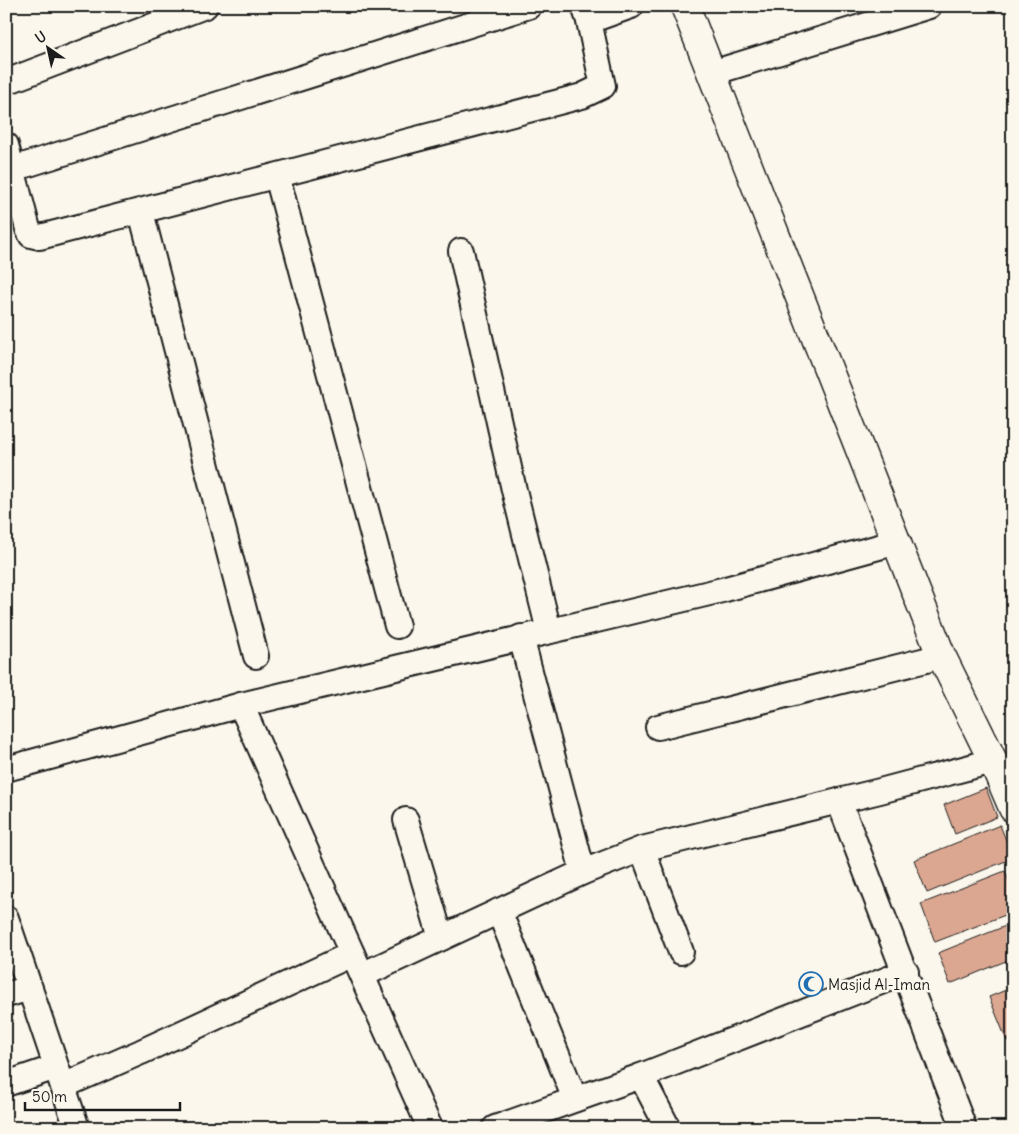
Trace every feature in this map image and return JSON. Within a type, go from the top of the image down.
[{"type":"street","points":[[6,82],[205,6]]},
{"type":"street","points":[[13,169],[529,6]]},
{"type":"street","points":[[6,145],[28,229],[31,235],[40,237],[582,96],[603,86],[586,14],[631,6]]},
{"type":"street","points":[[685,6],[941,655],[1012,805]]},
{"type":"street","points":[[712,73],[930,6]]},
{"type":"street","points":[[277,176],[397,626]]},
{"type":"street","points":[[141,212],[256,656]]},
{"type":"street","points":[[461,250],[514,490],[549,631]]},
{"type":"street","points":[[6,769],[241,705],[722,590],[897,542]]},
{"type":"street","points":[[521,637],[583,872]]},
{"type":"street","points":[[658,727],[941,655]]},
{"type":"street","points":[[241,705],[430,1128]]},
{"type":"street","points":[[362,975],[583,872],[642,849],[993,762]]},
{"type":"street","points":[[839,801],[906,972],[964,1128]]},
{"type":"street","points":[[406,820],[441,938]]},
{"type":"street","points":[[642,849],[681,952]]},
{"type":"street","points":[[499,910],[575,1099]]},
{"type":"street","points":[[6,918],[78,1128]]},
{"type":"street","points":[[6,1084],[60,1077],[141,1052],[352,954]]},
{"type":"street","points":[[495,1128],[641,1076],[906,972]]},
{"type":"street","points":[[6,995],[30,988]]},
{"type":"street","points":[[641,1076],[668,1128]]},
{"type":"building","points":[[986,788],[997,817],[955,834],[944,805]]},
{"type":"building","points":[[1000,825],[1013,858],[927,893],[914,860]]},
{"type":"building","points":[[1005,871],[1013,891],[1013,912],[935,942],[921,904]]},
{"type":"building","points":[[1013,923],[1013,958],[950,984],[938,953]]},
{"type":"building","points":[[1013,987],[1013,1038],[1007,1041],[989,997]]},
{"type":"place","name":"Masjid Al-Iman","points":[[811,984]]}]
